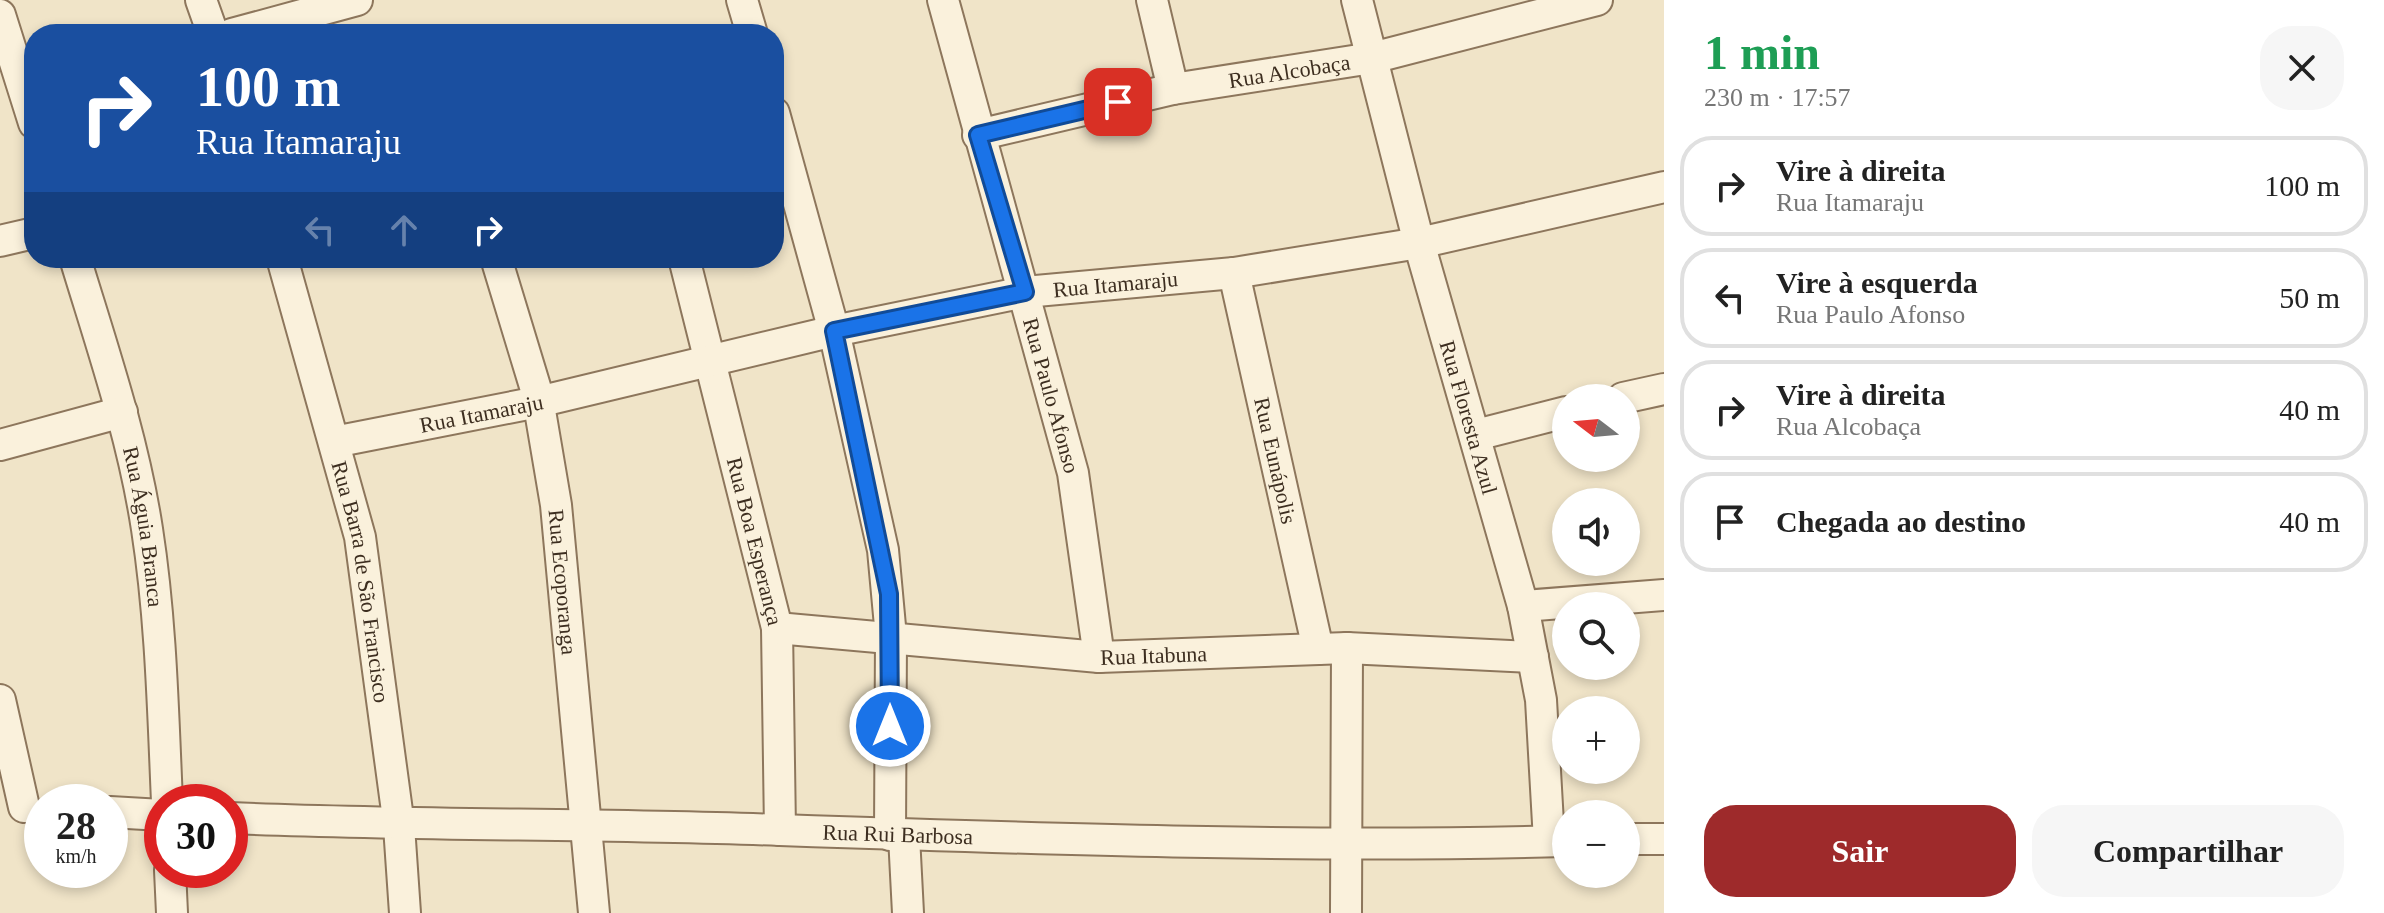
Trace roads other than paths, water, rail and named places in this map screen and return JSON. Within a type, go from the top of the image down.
[{"type":"street","points":[[201,0],[209,24]]},
{"type":"street","points":[[269,24],[357,0]]},
{"type":"street","points":[[742,0],[749,24]]},
{"type":"street","name":"Rua Paulo Afonso","points":[[943,0],[1073,473],[1099,657]]},
{"type":"street","points":[[1152,0],[1173,89]]},
{"type":"street","name":"Rua Floresta Azul","points":[[1357,0],[1419,243],[1523,606],[1541,700],[1553,800]]},
{"type":"street","name":"Rua Alcobaça","points":[[978,135],[1173,89],[1372,58],[1597,0]]},
{"type":"street","points":[[0,15],[24,83]]},
{"type":"street","points":[[784,149],[834,331],[883,550],[891,637],[897,836],[908,913]]},
{"type":"street","name":"Rua Itamaraju","points":[[334,442],[538,402],[834,331],[1025,292],[1234,273],[1419,243],[1664,187]]},
{"type":"street","points":[[0,241],[24,235]]},
{"type":"street","name":"Rua Águia Branca","points":[[78,268],[122,412],[147,527],[161,648],[166,784]]},
{"type":"street","name":"Rua Barra de São Francisco","points":[[285,268],[360,537],[399,826],[405,913]]},
{"type":"street","name":"Rua Ecoporanga","points":[[499,268],[538,402],[556,505],[594,913]]},
{"type":"street","name":"Rua Boa Esperança","points":[[686,268],[777,628],[780,830]]},
{"type":"street","name":"Rua Eunápolis","points":[[1234,273],[1333,648],[1346,844],[1346,913]]},
{"type":"street","points":[[1640,394],[1664,389]]},
{"type":"street","points":[[0,445],[122,412]]},
{"type":"street","points":[[1476,435],[1552,416]]},
{"type":"street","points":[[1523,606],[1664,595]]},
{"type":"street","name":"Rua Itabuna","points":[[777,628],[1099,657],[1333,648],[1533,657]]},
{"type":"street","points":[[0,700],[22,807]]},
{"type":"street","name":"Rua Rui Barbosa","points":[[248,819],[399,826],[587,826],[897,836],[1346,844],[1552,841]]},
{"type":"street","points":[[1640,839],[1664,839]]},
{"type":"street","points":[[171,888],[172,913]]}]
